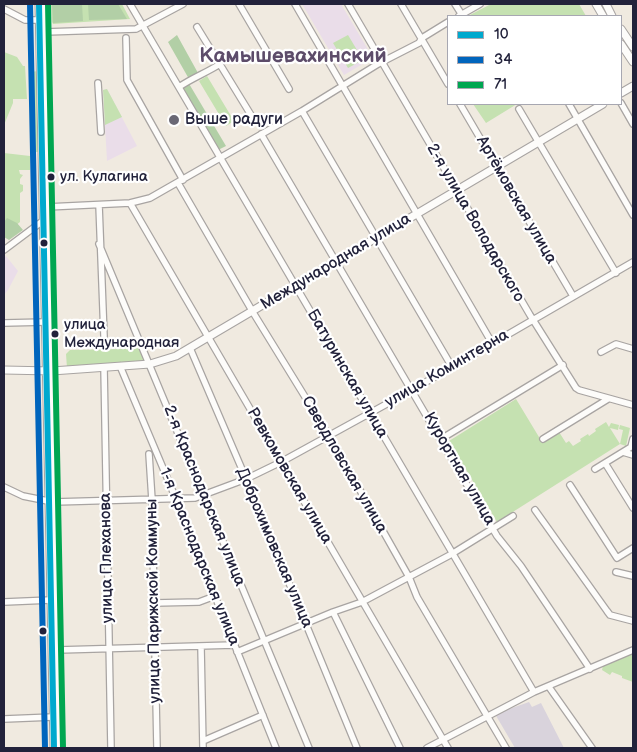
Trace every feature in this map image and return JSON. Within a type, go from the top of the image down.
[{"type":"main road","points":[[39,4],[47,207],[44,220],[49,371]]},
{"type":"main road","points":[[45,4],[51,502],[50,600],[54,748]]},
{"type":"main road","points":[[596,4],[602,14],[606,12],[606,5]]},
{"type":"main road","points":[[622,30],[633,47]]},
{"type":"main road","points":[[622,46],[633,62]]},
{"type":"main road","points":[[622,93],[633,86]]},
{"type":"main road","name":"Международная улица","points":[[4,370],[49,371],[150,364],[164,361],[190,348],[601,105]]},
{"type":"main road","points":[[51,502],[58,650],[60,748]]},
{"type":"street","name":"Батуринская улица","points":[[130,4],[534,692]]},
{"type":"street","points":[[45,32],[131,29],[143,26],[183,4]]},
{"type":"street","points":[[239,4],[289,89]]},
{"type":"street","points":[[295,4],[492,343]]},
{"type":"street","name":"2-я улица Володарского","points":[[348,4],[456,191],[577,390],[633,406]]},
{"type":"street","points":[[402,4],[447,82]]},
{"type":"street","points":[[455,4],[460,15],[480,4]]},
{"type":"street","points":[[4,9],[25,20],[39,20]]},
{"type":"street","points":[[47,207],[130,203],[150,198],[302,111],[342,84],[419,43],[422,38],[447,23]]},
{"type":"street","points":[[197,27],[251,115]]},
{"type":"street","name":"Свердловская улица","points":[[126,38],[127,80],[180,181],[252,311],[329,436],[409,577],[417,597],[506,748]]},
{"type":"street","points":[[179,87],[220,64]]},
{"type":"street","points":[[98,82],[101,132]]},
{"type":"street","name":"Артёмовская улица","points":[[461,105],[573,296]]},
{"type":"street","points":[[570,105],[633,215]]},
{"type":"street","points":[[622,105],[633,124]]},
{"type":"street","points":[[519,109],[616,273]]},
{"type":"street","points":[[302,111],[452,367]]},
{"type":"street","name":"Курортная улица","points":[[261,134],[494,529],[590,669]]},
{"type":"street","name":"Ревкомовская улица","points":[[130,203],[448,748]]},
{"type":"street","points":[[99,205],[104,336]]},
{"type":"street","points":[[4,250],[44,220]]},
{"type":"street","name":"2-я Краснодарская улица","points":[[99,244],[142,343],[309,748]]},
{"type":"street","name":"улица Коминтерна","points":[[4,487],[23,496],[51,502],[152,500],[204,496],[246,479],[329,436],[633,262]]},
{"type":"street","points":[[4,323],[46,322]]},
{"type":"street","points":[[600,352],[616,344],[633,349]]},
{"type":"street","name":"Доброхимовская улица","points":[[190,348],[357,748]]},
{"type":"street","name":"1-я Краснодарская улица","points":[[120,366],[176,499],[276,748]]},
{"type":"street","points":[[441,439],[563,366]]},
{"type":"street","name":"улица Плеханова","points":[[104,367],[111,748]]},
{"type":"street","points":[[542,439],[608,399]]},
{"type":"street","points":[[623,452],[631,454],[633,439]]},
{"type":"street","points":[[595,469],[631,447]]},
{"type":"street","name":"улица Парижской Коммуны","points":[[149,454],[152,500],[157,748]]},
{"type":"street","points":[[605,463],[633,508]]},
{"type":"street","points":[[570,485],[617,558],[633,548]]},
{"type":"street","points":[[534,510],[606,611],[610,615],[633,621]]},
{"type":"street","points":[[238,652],[333,612],[362,602],[452,554],[513,516]]},
{"type":"street","points":[[616,572],[633,576]]},
{"type":"street","points":[[154,602],[199,602],[215,596]]},
{"type":"street","points":[[4,602],[50,600]]},
{"type":"street","points":[[333,612],[400,748]]},
{"type":"street","points":[[58,650],[155,649],[234,645]]},
{"type":"street","points":[[201,647],[203,748]]},
{"type":"street","points":[[427,748],[534,692],[633,650]]},
{"type":"street","points":[[549,686],[592,748]]},
{"type":"street","points":[[203,741],[262,715]]},
{"type":"street","points":[[4,719],[53,718]]},
{"type":"shaded area","points":[[302,4],[341,4],[373,58],[344,75]]},
{"type":"shaded area","points":[[107,89],[137,146],[107,161],[103,90]]},
{"type":"shaded area","points":[[6,256],[18,271],[4,295],[4,258]]},
{"type":"shaded area","points":[[529,702],[532,707],[541,703],[564,748],[515,748],[495,714]]},
{"type":"green space","points":[[51,4],[122,4],[130,19],[53,24]]},
{"type":"green space","points":[[52,4],[82,4],[83,21],[53,23]]},
{"type":"green space","points":[[88,4],[118,4],[127,19],[89,20]]},
{"type":"green space","points":[[491,4],[579,4],[585,15],[470,15]]},
{"type":"green space","points":[[177,35],[198,73],[189,79],[168,42]]},
{"type":"green space","points":[[348,35],[363,60],[348,68],[333,43]]},
{"type":"green space","points":[[4,52],[17,57],[25,66],[27,99],[13,99],[4,125]]},
{"type":"green space","points":[[37,71],[39,152],[33,152],[32,72]]},
{"type":"green space","points":[[207,76],[234,121],[226,126],[199,81]]},
{"type":"green space","points":[[188,82],[226,146],[218,150],[180,87]]},
{"type":"green space","points":[[107,89],[122,117],[105,125],[103,90]]},
{"type":"green space","points":[[474,105],[515,105],[486,123]]},
{"type":"green space","points":[[4,153],[30,156],[30,170],[19,170],[20,174],[23,175],[20,179],[23,191],[20,193],[20,222],[4,235]]},
{"type":"green space","points":[[7,218],[17,223],[23,230],[9,240],[4,237],[4,222]]},
{"type":"green space","points":[[139,345],[144,361],[67,368],[66,354],[70,350],[123,349]]},
{"type":"green space","points":[[516,399],[542,442],[559,432],[566,443],[569,441],[573,446],[581,441],[580,439],[588,434],[589,436],[596,431],[595,429],[606,422],[609,427],[611,423],[619,425],[618,430],[610,428],[620,444],[497,522],[449,441]]},
{"type":"green space","points":[[620,425],[630,428],[626,446],[620,444],[623,430],[619,429]]},
{"type":"green space","points":[[633,653],[633,682],[612,672],[610,675],[602,670],[603,666]]},
{"type":"transit line","name":"34","points":[[30,4],[45,748]]},
{"type":"transit line","name":"10","points":[[39,4],[54,748]]},
{"type":"transit line","name":"71","points":[[48,4],[63,748]]},
{"type":"place","name":"Выше радуги","points":[[174,120]]},
{"type":"place","name":"ул. Кулагина","points":[[51,177]]},
{"type":"place","name":"улица Международная","points":[[55,334]]},
{"type":"district","name":"Камышевахинский","points":[[293,57]]}]
